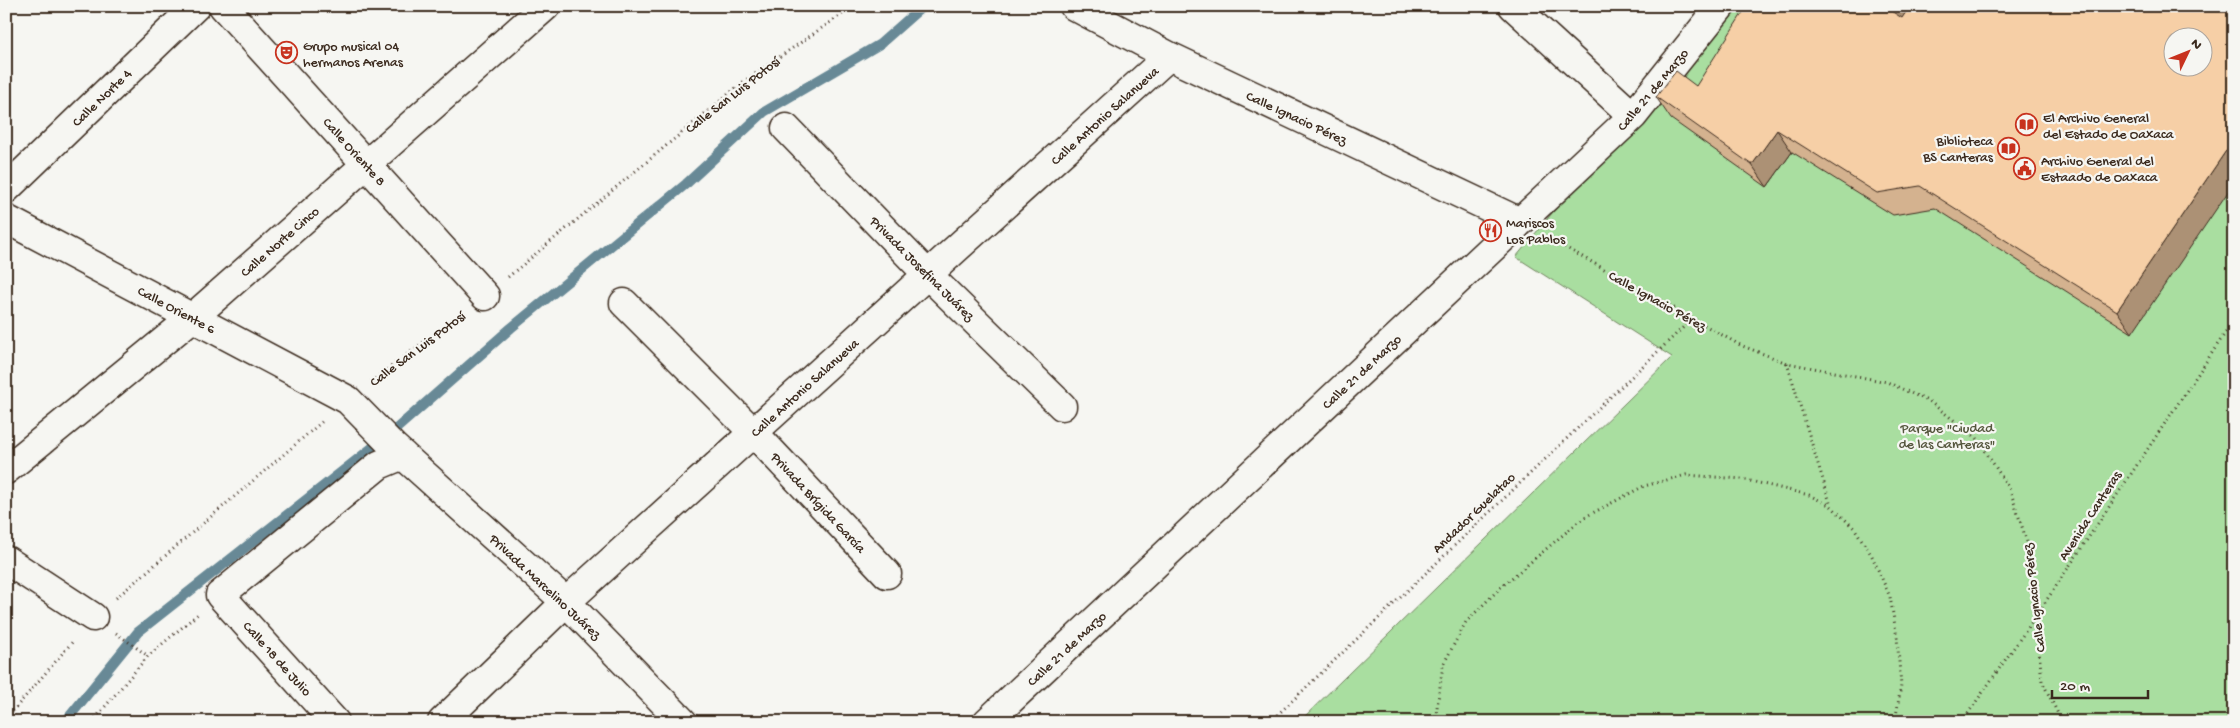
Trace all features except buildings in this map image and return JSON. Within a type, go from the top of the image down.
[{"type":"street","name":"Calle Norte 4","points":[[6,189],[196,6]]},
{"type":"street","name":"Calle Oriente 8","points":[[223,6],[485,296]]},
{"type":"street","name":"Calle Norte Cinco","points":[[6,470],[192,318],[546,6]]},
{"type":"street","name":"Calle Ignacio Pérez","points":[[1074,6],[1168,56],[1520,222]]},
{"type":"street","points":[[1513,6],[1633,116]]},
{"type":"street","name":"Calle 21 de Marzo","points":[[987,722],[1633,116],[1721,6]]},
{"type":"street","name":"Calle Antonio Salanueva","points":[[442,722],[566,602],[1168,56]]},
{"type":"street","name":"Privada Josefina Juárez","points":[[786,128],[928,275],[1062,406]]},
{"type":"street","name":"Calle Oriente 6","points":[[6,218],[356,408],[399,451]]},
{"type":"street","name":"Privada Brígida García","points":[[624,302],[754,432],[887,574]]},
{"type":"street","points":[[220,595],[379,465],[399,451]]},
{"type":"street","name":"Privada Marcelino Juárez","points":[[399,451],[566,602],[683,722]]},
{"type":"street","points":[[6,560],[93,617]]},
{"type":"street","name":"Calle 18 de Julio","points":[[220,595],[335,722]]},
{"type":"path","name":"Calle San Luis Potosí","points":[[6,719],[93,617],[356,408],[485,296],[743,82],[854,6]]},
{"type":"path","name":"Calle Ignacio Pérez","points":[[1520,222],[1692,320],[1740,344],[1787,363],[1887,382],[1930,402],[1977,438],[2010,490],[2028,548],[2042,681],[2062,722]]},
{"type":"path","name":"Andador Guelatao","points":[[1270,722],[1692,320]]},
{"type":"path","name":"Avenida Canteras","points":[[1962,722],[2036,616],[2234,320]]},
{"type":"path","points":[[1787,363],[1831,506]]},
{"type":"path","points":[[1435,722],[1444,664],[1466,622],[1500,587],[1583,518],[1644,486],[1686,475],[1742,479],[1809,495],[1831,506],[1855,529],[1872,556],[1890,597],[1897,637],[1901,686],[1895,722]]},
{"type":"path","points":[[92,722],[148,656],[220,595]]},
{"type":"path","points":[[93,617],[148,656]]},
{"type":"green space","name":"Parque \"Ciudad de las Canteras\"","points":[[1722,6],[2234,6],[2234,722],[1299,722],[1672,357],[1516,257]]},
{"type":"waterway","points":[[65,722],[138,632],[396,429],[511,328],[686,184],[764,112],[880,44],[923,6]]},
{"type":"place","name":"Grupo musical 04 hermanos Arenas","points":[[287,53]]},
{"type":"place","name":"El Archivo General del Estado de Oaxaca","points":[[2027,125]]},
{"type":"place","name":"Biblioteca BS Canteras","points":[[2009,148]]},
{"type":"place","name":"Archivo General del Estaado de Oaxaca","points":[[2025,168]]},
{"type":"place","name":"Mariscos Los Pablos","points":[[1490,230]]}]
